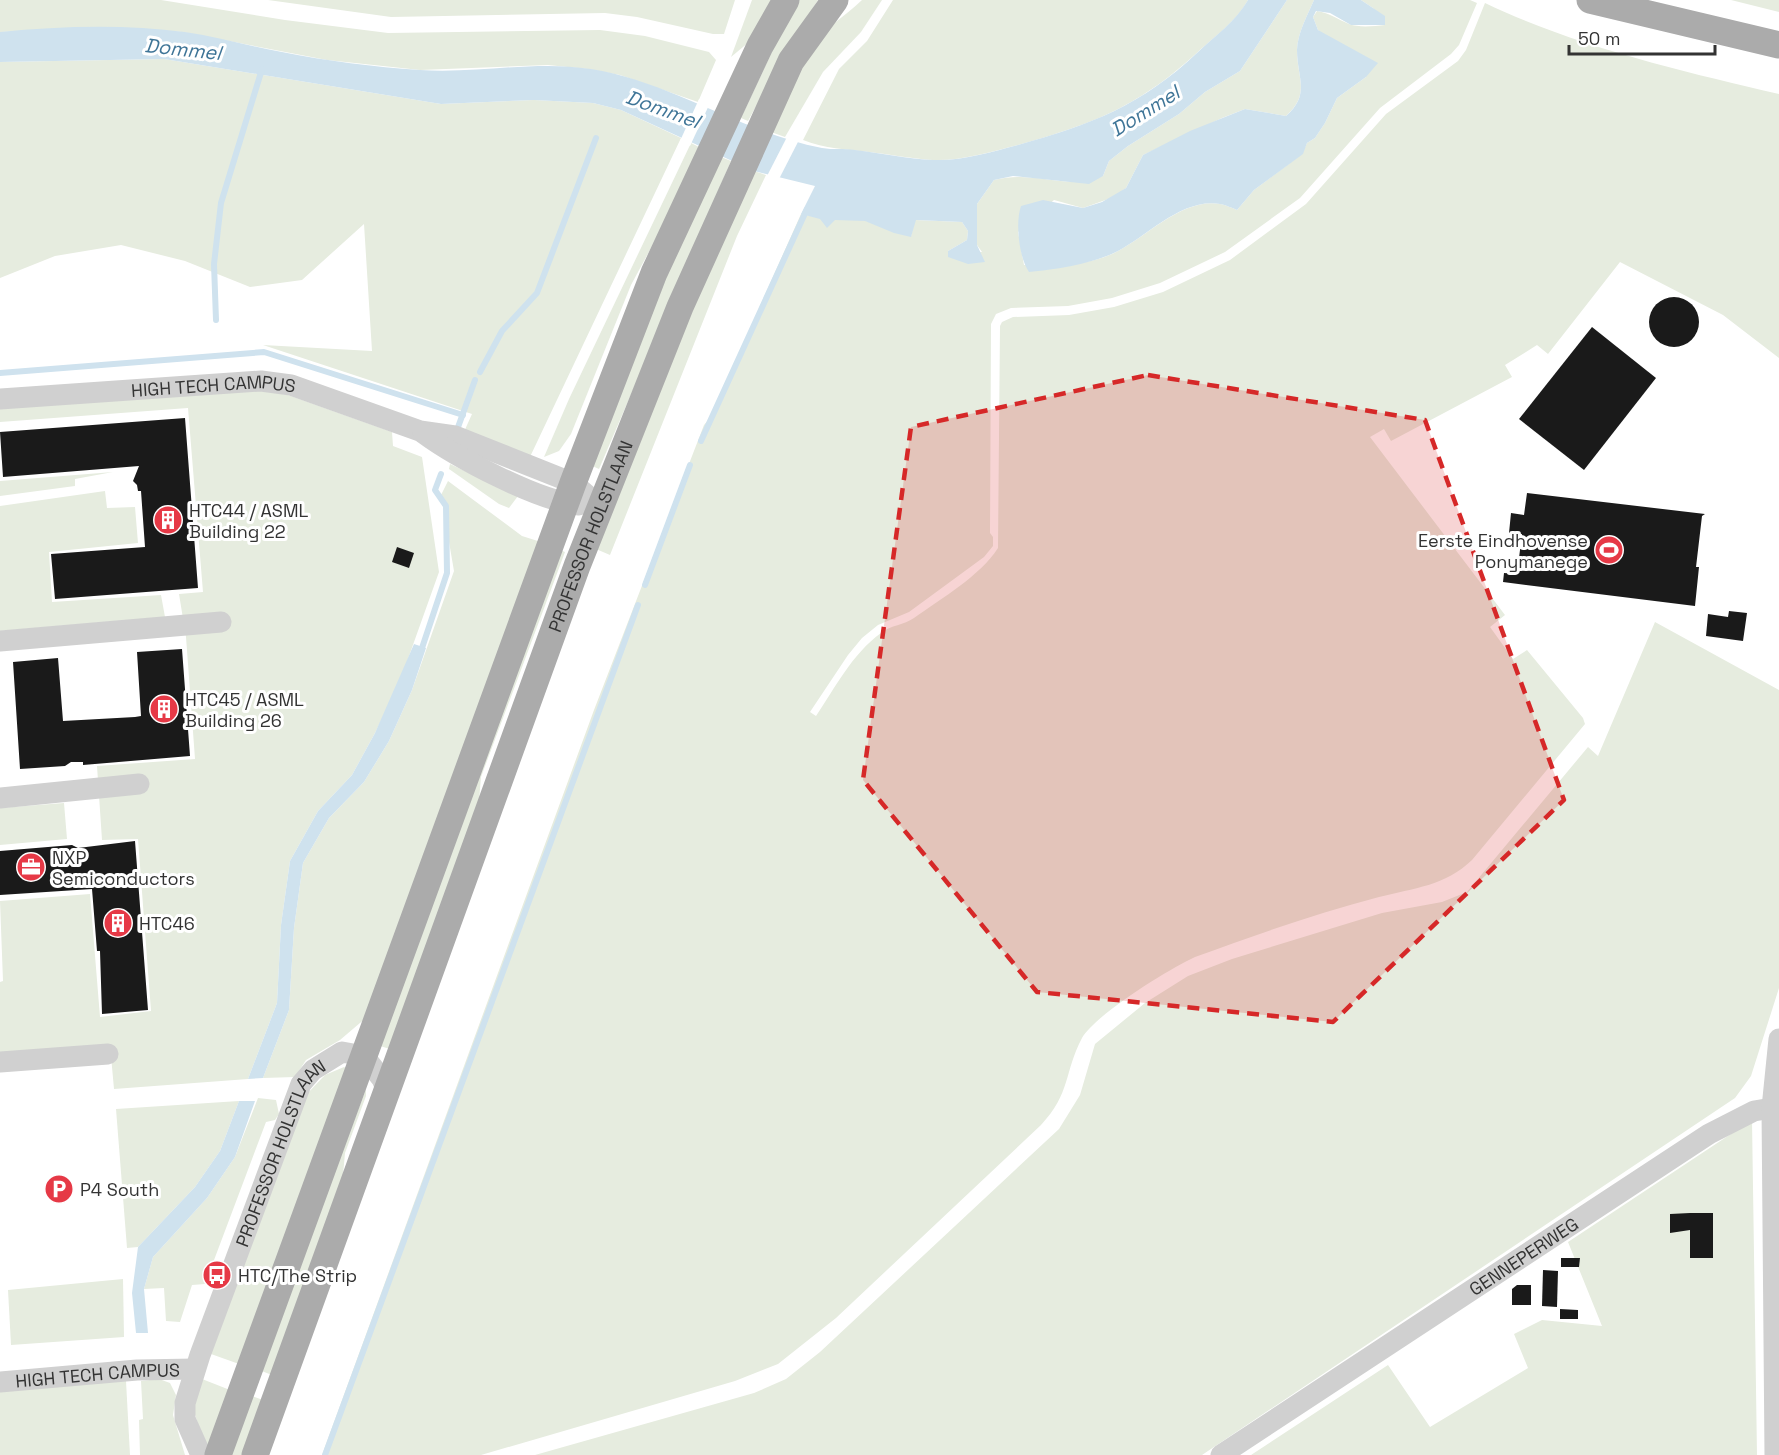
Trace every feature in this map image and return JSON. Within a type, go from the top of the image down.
[{"type":"main road","name":"PROFESSOR HOLSTLAAN","points":[[218,1455],[570,493],[654,273],[760,46],[786,0]]},
{"type":"main road","name":"PROFESSOR HOLSTLAAN","points":[[255,1455],[388,1093],[553,630],[601,507],[715,226],[791,61],[835,0]]},
{"type":"main road","points":[[1590,0],[1779,45]]},
{"type":"street","name":"HIGH TECH CAMPUS","points":[[0,399],[261,381],[291,385],[420,431],[455,436],[601,507]]},
{"type":"street","points":[[0,641],[221,622]]},
{"type":"street","points":[[0,798],[139,784]]},
{"type":"street","points":[[1775,1455],[1772,1108],[1779,1039]]},
{"type":"street","name":"PROFESSOR HOLSTLAAN","points":[[201,1455],[185,1419],[185,1403],[195,1369],[301,1084],[314,1070],[342,1052],[364,1056]]},
{"type":"street","points":[[0,1062],[108,1054]]},
{"type":"street","points":[[364,1056],[382,1079],[388,1093]]},
{"type":"street","name":"GENNEPERWEG","points":[[1221,1455],[1709,1134],[1754,1111],[1772,1108]]},
{"type":"street","name":"HIGH TECH CAMPUS","points":[[0,1382],[137,1370],[195,1369]]},
{"type":"highlighted area","points":[[1148,375],[1425,420],[1564,800],[1333,1022],[1037,992],[863,780],[911,427]]},
{"type":"shaded area","points":[[0,0],[161,0],[285,20],[388,33],[600,30],[645,36],[709,52],[716,60],[698,102],[620,75],[588,69],[548,65],[420,70],[327,60],[182,32],[129,28],[0,32]]},
{"type":"shaded area","points":[[268,0],[735,0],[724,34],[713,34],[637,17],[605,13],[391,17]]},
{"type":"shaded area","points":[[752,0],[775,0],[755,37],[731,57]]},
{"type":"shaded area","points":[[796,0],[818,0],[782,58],[748,121],[741,118]]},
{"type":"shaded area","points":[[862,0],[882,0],[861,32],[823,72],[785,137],[771,132],[804,55],[822,34]]},
{"type":"shaded area","points":[[893,0],[1248,0],[1227,26],[1158,85],[1116,110],[1046,137],[975,156],[944,160],[917,159],[836,148],[803,140],[839,69],[867,41]]},
{"type":"shaded area","points":[[1287,0],[1314,0],[1297,44],[1301,85],[1294,108],[1286,116],[1245,109],[1143,155],[1126,188],[1114,197],[1083,208],[1054,200],[1018,232],[1024,265],[1072,264],[1096,260],[1118,251],[1167,219],[1193,207],[1220,204],[1237,210],[1254,190],[1302,154],[1307,143],[1315,138],[1325,123],[1337,98],[1366,77],[1318,30],[1313,17],[1317,11],[1353,25],[1372,26],[1385,25],[1373,8],[1361,0],[1470,0],[1477,3],[1459,45],[1451,54],[1380,108],[1300,198],[1225,252],[1160,283],[1112,298],[1068,306],[1011,308],[996,314],[991,324],[990,533],[993,537],[993,546],[984,557],[909,612],[878,625],[862,638],[810,712],[816,716],[845,672],[871,641],[885,630],[914,618],[960,586],[981,568],[998,548],[1000,326],[1002,322],[1013,317],[1069,315],[1114,307],[1163,292],[1230,260],[1306,204],[1386,114],[1458,61],[1466,50],[1485,3],[1592,45],[1668,67],[1779,94],[1779,358],[1723,315],[1620,262],[1548,354],[1537,345],[1505,365],[1512,377],[1391,441],[1384,429],[1370,437],[1505,615],[1490,627],[1513,659],[1527,650],[1583,718],[1585,724],[1472,860],[1462,869],[1428,885],[1310,917],[1195,957],[1168,971],[1117,1005],[1082,1038],[1058,1103],[1041,1125],[836,1318],[778,1364],[735,1381],[481,1455],[322,1455],[594,710],[704,425],[710,418],[801,214],[859,219],[911,236],[915,220],[962,222],[968,231],[967,240],[948,251],[982,252],[977,245],[977,204],[994,180],[1019,177],[1070,181],[1103,176],[1109,161],[1128,146],[1179,114],[1205,92],[1240,71]]},
{"type":"shaded area","points":[[1731,0],[1779,0],[1779,12]]},
{"type":"shaded area","points":[[164,59],[441,104],[534,100],[593,103],[621,110],[681,138],[529,459],[463,434],[472,414],[263,345],[372,351],[364,224],[302,280],[250,287],[185,261],[121,245],[55,256],[0,278],[0,62]]},
{"type":"shaded area","points":[[691,143],[699,147],[665,222],[631,285],[571,434],[559,451],[544,457],[569,399]]},
{"type":"shaded area","points":[[721,157],[731,161],[599,469],[590,465],[656,298]]},
{"type":"shaded area","points":[[754,171],[766,175],[737,236],[610,555],[596,549],[688,311]]},
{"type":"shaded area","points":[[248,388],[288,395],[392,432],[393,446],[422,457],[439,572],[399,684],[375,733],[352,775],[318,811],[290,861],[281,925],[277,1003],[248,1079],[114,1089],[110,1045],[0,1056],[0,982],[3,981],[0,901],[90,894],[100,1017],[151,1011],[138,839],[102,840],[97,766],[195,759],[186,637],[179,594],[203,592],[188,408],[0,422],[0,407]]},
{"type":"shaded area","points":[[450,464],[518,496],[509,508],[499,504],[449,469]]},
{"type":"shaded area","points":[[113,472],[75,479],[75,486],[0,496],[0,481]]},
{"type":"shaded area","points":[[448,481],[522,536],[541,542],[367,1017],[340,1040],[306,1060],[295,1077],[263,1078],[289,1010],[294,928],[303,863],[329,818],[364,782],[389,741],[412,690],[454,571],[441,495]]},
{"type":"shaded area","points":[[105,491],[107,508],[135,507],[138,543],[49,552],[52,602],[161,595],[165,617],[0,631],[0,506]]},
{"type":"shaded area","points":[[558,549],[565,552],[481,777],[478,813],[393,1050],[377,1045]]},
{"type":"shaded area","points":[[1655,622],[1779,690],[1779,988],[1751,1076],[1735,1098],[1202,1455],[535,1455],[754,1393],[786,1379],[820,1352],[1059,1129],[1080,1095],[1095,1044],[1145,1003],[1188,976],[1232,959],[1382,913],[1442,902],[1467,892],[1588,747],[1598,756]]},
{"type":"shaded area","points":[[64,803],[67,839],[0,845],[0,808]]},
{"type":"shaded area","points":[[344,1067],[347,1069],[239,1364],[211,1354],[305,1096],[325,1075]]},
{"type":"shaded area","points":[[366,1089],[366,1096],[345,1153],[342,1186],[272,1375],[259,1370]]},
{"type":"shaded area","points":[[258,1098],[276,1100],[279,1114],[275,1120],[266,1122],[205,1284],[192,1285],[180,1322],[166,1321],[164,1288],[144,1289],[153,1257],[207,1198],[235,1157]]},
{"type":"shaded area","points":[[239,1101],[220,1151],[195,1187],[138,1247],[127,1248],[116,1109]]},
{"type":"shaded area","points":[[1752,1120],[1757,1455],[1251,1455],[1388,1365],[1430,1427],[1528,1368],[1514,1334],[1542,1320],[1602,1326],[1568,1242]]},
{"type":"shaded area","points":[[123,1279],[124,1337],[11,1345],[8,1290]]},
{"type":"shaded area","points":[[159,1379],[170,1383],[176,1395],[173,1415],[185,1455],[140,1455],[139,1420],[143,1419],[141,1381]]},
{"type":"shaded area","points":[[202,1379],[230,1390],[206,1450],[193,1408]]},
{"type":"shaded area","points":[[126,1381],[130,1455],[0,1455],[0,1390]]},
{"type":"shaded area","points":[[249,1395],[263,1400],[243,1455],[227,1455]]},
{"type":"water","name":"Dommel","points":[[1248,0],[1287,0],[1240,71],[1205,92],[1179,114],[1128,146],[1109,161],[1103,176],[1089,184],[1013,176],[994,180],[977,204],[977,245],[985,262],[968,264],[948,257],[948,251],[967,240],[968,231],[962,222],[916,220],[911,237],[894,233],[865,221],[835,220],[827,228],[820,219],[801,214],[815,186],[754,171],[621,110],[593,103],[534,100],[441,104],[164,59],[0,62],[0,32],[69,27],[116,27],[185,32],[316,58],[403,69],[441,71],[548,66],[591,69],[650,85],[793,141],[826,149],[851,149],[945,160],[976,156],[1069,129],[1136,100],[1177,71],[1231,21]]},
{"type":"water","points":[[1314,0],[1361,0],[1385,16],[1385,25],[1351,25],[1330,13],[1316,11],[1313,17],[1318,30],[1378,63],[1366,77],[1337,98],[1325,123],[1315,138],[1307,143],[1303,154],[1254,190],[1237,210],[1220,204],[1192,207],[1166,219],[1130,244],[1109,255],[1075,265],[1029,272],[1019,240],[1018,222],[1021,206],[1043,200],[1083,208],[1102,202],[1126,188],[1143,155],[1190,131],[1245,109],[1286,116],[1294,108],[1300,93],[1297,44]]},
{"type":"water","points":[[414,644],[426,648],[412,690],[389,741],[364,782],[329,818],[303,863],[294,928],[289,1010],[263,1078],[248,1079],[277,1003],[281,925],[290,861],[318,811],[352,775],[375,733]]},
{"type":"water","points":[[239,1101],[255,1101],[235,1157],[207,1198],[153,1257],[144,1289],[148,1333],[136,1333],[132,1293],[138,1247],[195,1187],[220,1151]]},
{"type":"pier","points":[[699,99],[710,103],[690,146],[680,141]]},
{"type":"pier","points":[[788,135],[800,138],[778,181],[766,178]]},
{"type":"building","points":[[1669,297],[1679,297],[1692,304],[1699,317],[1699,327],[1692,340],[1679,347],[1669,347],[1660,343],[1653,336],[1649,327],[1649,317],[1653,308],[1660,301]]},
{"type":"building","points":[[1592,327],[1656,378],[1584,470],[1519,419]]},
{"type":"building","name":"HTC44 / ASML Building 22","points":[[185,418],[198,588],[55,599],[51,554],[145,547],[141,491],[138,491],[133,481],[139,466],[3,477],[0,432]]},
{"type":"building","name":"Eerste Eindhovense Ponymanege","points":[[1527,493],[1705,514],[1702,516],[1696,567],[1699,567],[1695,606],[1503,582],[1504,573],[1517,574],[1522,534],[1509,533],[1511,513],[1524,515]]},
{"type":"building","points":[[397,547],[414,553],[409,568],[392,562]]},
{"type":"building","points":[[1729,611],[1747,613],[1743,641],[1706,636],[1708,614],[1728,617]]},
{"type":"building","name":"HTC45 / ASML Building 26","points":[[182,649],[190,756],[83,765],[83,762],[71,762],[65,766],[20,769],[13,662],[58,658],[63,721],[135,717],[141,716],[137,652]]},
{"type":"building","name":"HTC46","points":[[135,841],[148,1010],[102,1014],[100,951],[97,951],[92,889],[0,895],[0,851],[72,845],[78,848]]},
{"type":"building","points":[[1713,1213],[1713,1258],[1690,1258],[1690,1230],[1670,1233],[1670,1214]]},
{"type":"building","points":[[1561,1258],[1580,1258],[1579,1267],[1561,1267]]},
{"type":"building","points":[[1543,1270],[1558,1271],[1557,1307],[1542,1306]]},
{"type":"building","points":[[1517,1285],[1531,1285],[1531,1305],[1512,1305],[1512,1289]]},
{"type":"building","points":[[1560,1309],[1578,1310],[1578,1319],[1560,1319]]},
{"type":"waterway","points":[[216,320],[214,264],[221,203],[262,69]]},
{"type":"waterway","points":[[480,372],[502,331],[537,293],[596,138]]},
{"type":"waterway","points":[[701,441],[807,209]]},
{"type":"waterway","points":[[0,373],[264,352],[463,415]]},
{"type":"waterway","points":[[457,430],[475,380]]},
{"type":"waterway","points":[[645,585],[690,465]]},
{"type":"waterway","points":[[421,651],[447,573],[446,506],[435,490],[441,474]]},
{"type":"waterway","points":[[325,1455],[638,605]]},
{"type":"place","name":"HTC44 / ASML Building 22","points":[[168,520]]},
{"type":"place","name":"Eerste Eindhovense Ponymanege","points":[[1609,550]]},
{"type":"place","name":"HTC45 / ASML Building 26","points":[[164,709]]},
{"type":"place","name":"NXP Semiconductors","points":[[31,867]]},
{"type":"place","name":"HTC46","points":[[118,923]]},
{"type":"place","name":"P4 South","points":[[59,1189]]},
{"type":"place","name":"HTC/The Strip","points":[[217,1275]]}]
